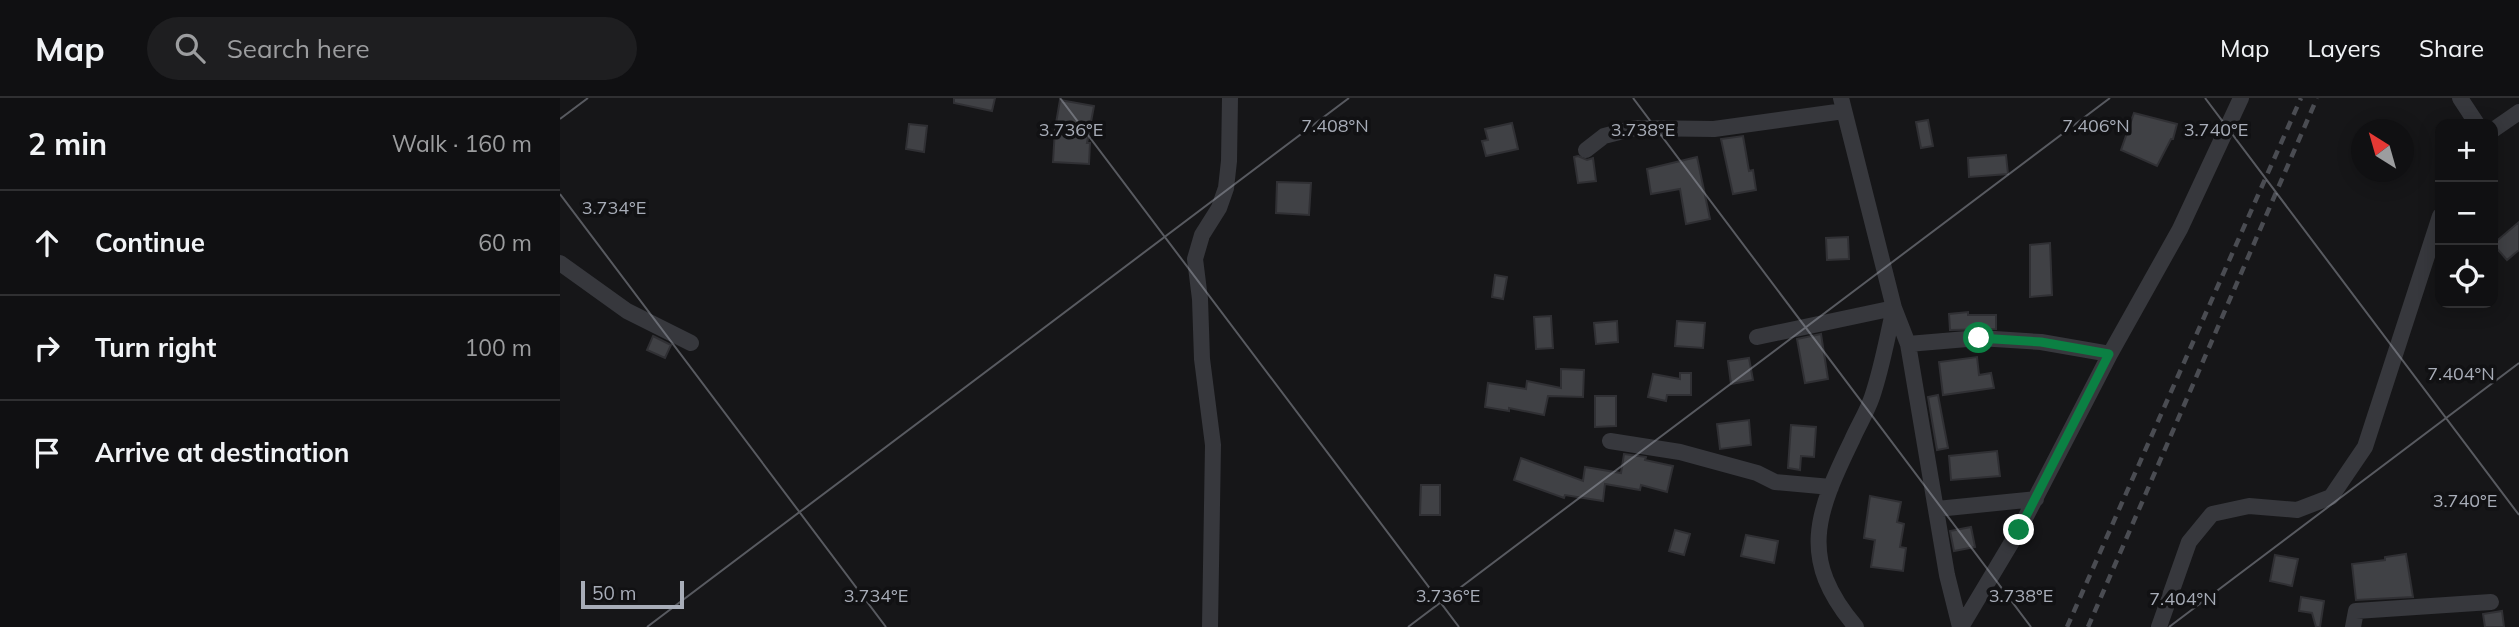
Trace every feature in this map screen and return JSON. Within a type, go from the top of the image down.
[{"type":"street","points":[[1210,627],[1213,445],[1202,359],[1200,299],[1195,259],[1202,235],[1219,208],[1226,187],[1230,98]]},
{"type":"street","points":[[1961,627],[2036,499],[2109,354],[2180,229],[2241,98]]},
{"type":"street","points":[[2460,98],[2474,119]]},
{"type":"street","points":[[1586,150],[1604,136],[1635,128],[1714,129],[1842,104],[1894,308],[1908,344],[1947,575],[1961,627]]},
{"type":"street","points":[[2498,127],[2519,112]]},
{"type":"street","points":[[2159,627],[2189,542],[2212,514],[2249,506],[2297,510],[2331,496],[2365,447],[2435,231]]},
{"type":"street","points":[[560,264],[627,311],[691,344]]},
{"type":"street","points":[[1757,337],[1894,308]]},
{"type":"street","points":[[1856,627],[1837,605],[1825,581],[1818,559],[1818,529],[1831,487],[1872,398],[1894,308]]},
{"type":"street","points":[[1908,344],[1979,338],[2041,342],[2109,354]]},
{"type":"street","points":[[1610,441],[1680,452],[1757,472],[1775,482],[1831,487]]},
{"type":"street","points":[[1937,509],[2036,499]]},
{"type":"street","points":[[2353,627],[2356,611],[2491,602]]},
{"type":"building","points":[[954,98],[995,98],[992,111],[954,103]]},
{"type":"building","points":[[1060,100],[1094,106],[1087,143],[1090,143],[1089,164],[1053,162]]},
{"type":"building","points":[[2134,113],[2177,124],[2173,139],[2157,166],[2121,150]]},
{"type":"building","points":[[1928,120],[1933,146],[1921,148],[1916,122]]},
{"type":"building","points":[[1512,123],[1518,149],[1486,156],[1482,141],[1488,140],[1485,129]]},
{"type":"building","points":[[909,124],[927,126],[924,152],[906,149]]},
{"type":"building","points":[[1743,136],[1749,171],[1753,170],[1756,190],[1733,194],[1721,139]]},
{"type":"building","points":[[2006,155],[2008,174],[1969,177],[1968,158]]},
{"type":"building","points":[[1574,157],[1587,160],[1593,158],[1596,181],[1578,183]]},
{"type":"building","points":[[1697,157],[1710,219],[1686,224],[1680,189],[1651,194],[1647,169]]},
{"type":"building","points":[[1277,182],[1311,183],[1309,215],[1276,213]]},
{"type":"building","points":[[2519,222],[2519,250],[2507,260],[2498,250],[2498,240]]},
{"type":"building","points":[[1848,237],[1849,259],[1827,260],[1826,238]]},
{"type":"building","points":[[2050,243],[2052,295],[2030,297],[2030,245]]},
{"type":"building","points":[[1495,275],[1507,277],[1503,299],[1492,297]]},
{"type":"building","points":[[1968,312],[1968,315],[1996,315],[1996,329],[1950,330],[1949,314]]},
{"type":"building","points":[[1551,316],[1553,348],[1536,349],[1534,317]]},
{"type":"building","points":[[1617,321],[1618,342],[1596,344],[1594,323]]},
{"type":"building","points":[[1677,321],[1705,323],[1703,348],[1675,346]]},
{"type":"building","points":[[1821,334],[1828,379],[1805,383],[1797,339]]},
{"type":"building","points":[[653,336],[671,345],[665,358],[647,350]]},
{"type":"building","points":[[1977,357],[1979,375],[1991,373],[1994,388],[1943,395],[1939,362]]},
{"type":"building","points":[[1749,358],[1753,380],[1731,384],[1728,361]]},
{"type":"building","points":[[1561,369],[1584,370],[1583,397],[1548,396],[1544,415],[1509,408],[1509,411],[1485,407],[1488,383],[1526,389],[1527,381],[1561,388]]},
{"type":"building","points":[[1680,373],[1691,373],[1691,395],[1667,395],[1666,401],[1648,397],[1653,374],[1680,379]]},
{"type":"building","points":[[1938,395],[1948,448],[1937,450],[1928,397]]},
{"type":"building","points":[[1595,396],[1616,396],[1616,426],[1595,427]]},
{"type":"building","points":[[1749,420],[1751,445],[1720,449],[1717,424]]},
{"type":"building","points":[[1791,425],[1816,427],[1814,457],[1801,456],[1800,470],[1788,468]]},
{"type":"building","points":[[1997,451],[2000,476],[1951,480],[1949,456]]},
{"type":"building","points":[[1624,454],[1646,457],[1645,460],[1673,466],[1667,492],[1641,485],[1640,490],[1605,484],[1603,501],[1565,495],[1564,498],[1514,480],[1521,458],[1583,481],[1585,467],[1621,473]]},
{"type":"building","points":[[1421,485],[1440,485],[1440,515],[1420,515]]},
{"type":"building","points":[[1870,496],[1901,502],[1897,522],[1904,524],[1900,547],[1906,548],[1903,571],[1871,567],[1875,540],[1864,538]]},
{"type":"building","points":[[1971,527],[1975,547],[1954,551],[1950,531]]},
{"type":"building","points":[[1675,530],[1690,534],[1684,555],[1669,551]]},
{"type":"building","points":[[1746,535],[1778,541],[1774,563],[1741,556]]},
{"type":"building","points":[[2406,554],[2413,597],[2356,600],[2352,564]]},
{"type":"building","points":[[2275,555],[2298,559],[2292,586],[2270,581]]},
{"type":"building","points":[[2301,597],[2324,601],[2320,627],[2316,627],[2312,613],[2299,611]]},
{"type":"building","points":[[2502,611],[2504,627],[2485,627],[2483,614]]},
{"type":"railway","points":[[2067,627],[2301,98]]},
{"type":"railway","points":[[2088,627],[2317,98]]},
{"type":"route","points":[[1979,338],[2041,342],[2109,354],[2019,530]]}]
